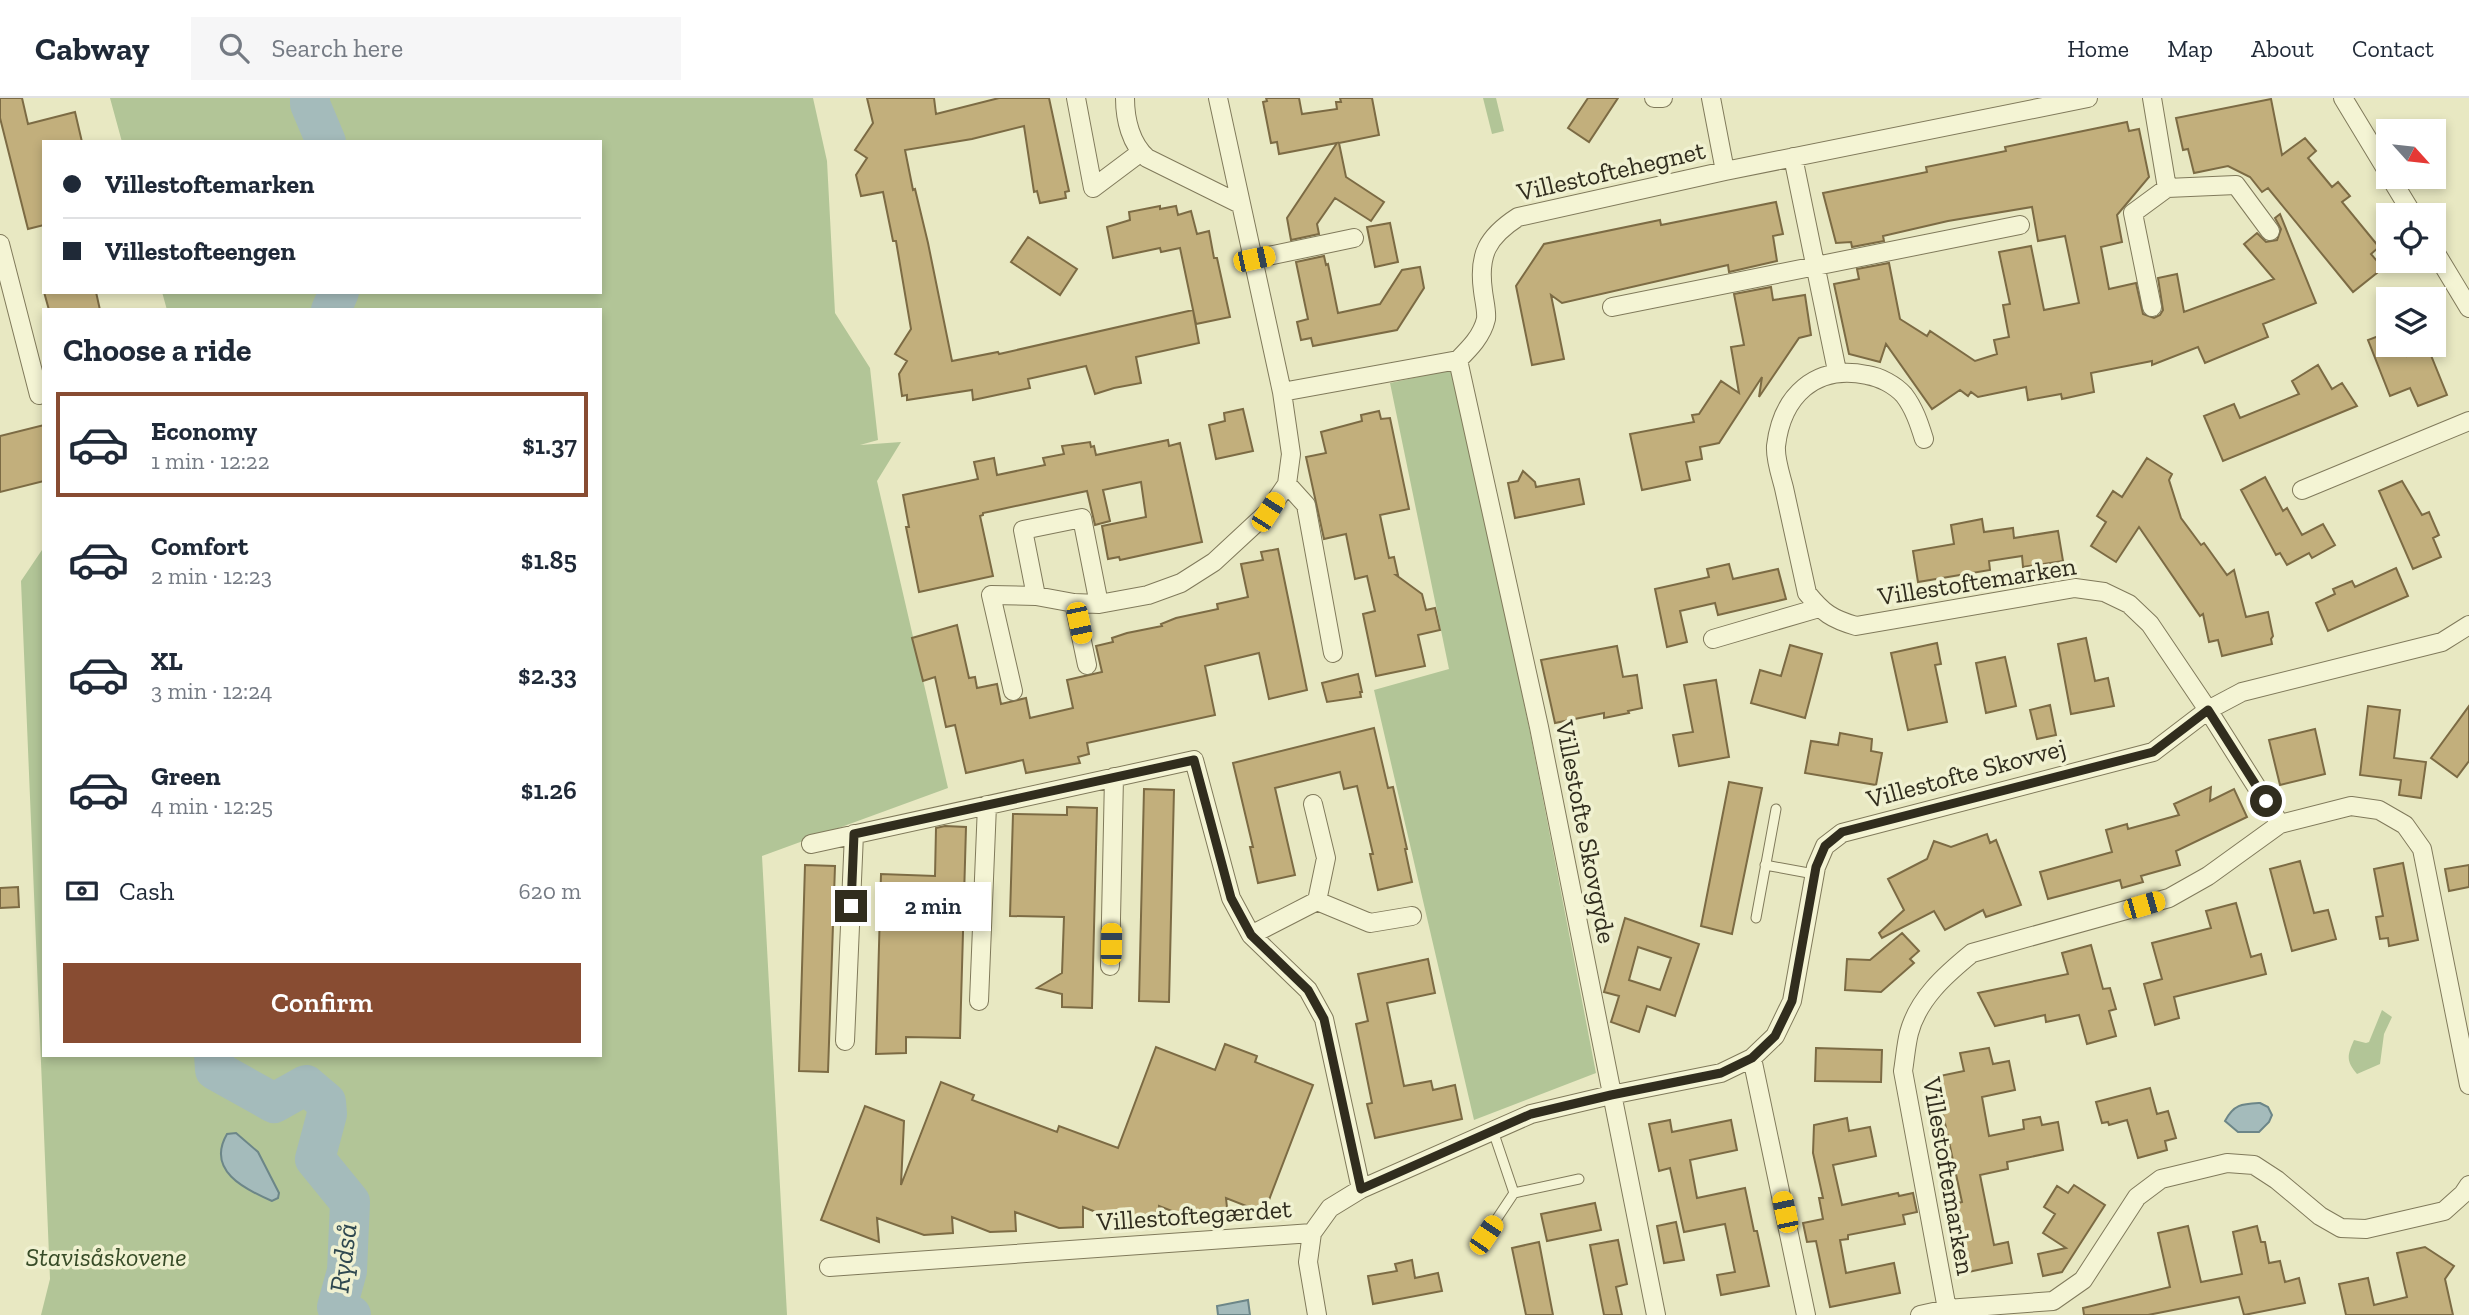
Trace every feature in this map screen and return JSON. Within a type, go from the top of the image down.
[{"type":"street","points":[[1076,98],[1093,188],[1141,152]]},
{"type":"street","points":[[1125,98],[1133,142],[1147,158],[1240,204]]},
{"type":"street","points":[[1013,691],[990,595],[1036,596],[1074,603],[1099,604],[1148,595],[1181,583],[1214,562],[1268,512],[1287,484],[1291,454],[1283,392],[1218,98]]},
{"type":"street","points":[[1654,98],[1663,98]]},
{"type":"street","name":"Villestoftehegnet","points":[[1711,98],[1725,171]]},
{"type":"street","name":"Villestoftehegnet","points":[[1458,360],[1476,342],[1486,318],[1480,273],[1483,257],[1491,239],[1518,217],[1725,171],[2088,98]]},
{"type":"street","points":[[2152,98],[2167,188]]},
{"type":"street","points":[[2343,98],[2376,154]]},
{"type":"street","points":[[1793,157],[1837,371]]},
{"type":"street","points":[[2152,307],[2133,213],[2167,188],[2236,185],[2270,231]]},
{"type":"street","points":[[1612,307],[2020,225]]},
{"type":"street","points":[[1254,259],[1354,238]]},
{"type":"street","points":[[0,244],[39,395]]},
{"type":"street","points":[[2446,270],[2469,308]]},
{"type":"street","points":[[1283,392],[1458,360]]},
{"type":"street","name":"Villestofte Skovgyde","points":[[1458,360],[1539,727],[1656,1315]]},
{"type":"street","points":[[1713,639],[1819,608],[1807,593],[1775,449],[1783,415],[1795,397],[1813,381],[1837,371],[1878,377],[1902,393],[1915,412],[1924,439]]},
{"type":"street","points":[[2302,490],[2469,421]]},
{"type":"street","points":[[1287,484],[1306,505],[1333,653]]},
{"type":"street","points":[[1036,596],[1023,530],[1082,518],[1099,604]]},
{"type":"street","name":"Villestoftemarken","points":[[1819,608],[1835,620],[1856,626],[2075,588],[2104,592],[2129,604],[2150,624],[2280,824]]},
{"type":"street","points":[[1074,603],[1087,665]]},
{"type":"street","name":"Villestofte Skovvej","points":[[1611,1095],[1721,1073],[1752,1058],[1775,1036],[1792,1001],[1814,874],[1825,846],[1842,832],[2153,752],[2208,710],[2242,692],[2442,642],[2469,625]]},
{"type":"street","points":[[811,844],[1194,760],[1231,898],[1251,935],[1308,990],[1324,1019],[1361,1189]]},
{"type":"street","points":[[1110,966],[1114,777]]},
{"type":"street","points":[[1313,804],[1326,858],[1317,901]]},
{"type":"street","points":[[979,1001],[987,805]]},
{"type":"street","name":"Villestoftemarken","points":[[1947,1309],[1903,1071],[1909,1032],[1925,998],[1945,975],[1972,953],[2169,898],[2208,876],[2280,824],[2351,806],[2379,810],[2405,825],[2422,849],[2469,1085]]},
{"type":"street","points":[[845,1041],[854,834]]},
{"type":"street","points":[[1251,935],[1317,901],[1370,923],[1412,916]]},
{"type":"street","points":[[1752,1058],[1806,1315]]},
{"type":"street","name":"Villestoftegærdet","points":[[829,1267],[1312,1233],[1330,1208],[1361,1189],[1531,1114],[1611,1095]]},
{"type":"street","name":"Villestoftemarken","points":[[1920,1315],[1947,1309],[2053,1301],[2083,1280],[2137,1198],[2161,1179],[2214,1166],[2227,1163],[2254,1164],[2320,1216],[2341,1228],[2366,1229],[2444,1211],[2469,1185]]},
{"type":"street","points":[[1312,1233],[1308,1262],[1317,1315]]},
{"type":"lane","points":[[1756,918],[1776,809]]},
{"type":"lane","points":[[1766,865],[1814,874]]},
{"type":"lane","points":[[1493,1131],[1514,1193]]},
{"type":"lane","points":[[1486,1235],[1514,1193],[1579,1179]]},
{"type":"green space","name":"Stavisåskovene","points":[[110,98],[813,98],[827,161],[835,313],[870,368],[878,440],[860,445],[901,442],[877,481],[948,788],[762,856],[787,1315],[41,1315],[50,1279],[21,581],[42,550],[42,1057],[602,1057],[602,308],[166,308],[163,294],[602,294],[602,140],[121,140]]},
{"type":"green space","points":[[1483,98],[1496,98],[1504,131],[1492,134]]},
{"type":"green space","points":[[1454,369],[1530,732],[1596,1073],[1474,1120],[1374,690],[1449,669],[1390,383]]},
{"type":"green space","points":[[2382,1010],[2392,1017],[2384,1034],[2380,1064],[2357,1074],[2349,1062],[2354,1040],[2369,1042]]},
{"type":"water","points":[[2260,1103],[2268,1107],[2272,1115],[2259,1132],[2238,1132],[2225,1121],[2239,1106]]},
{"type":"water","points":[[236,1133],[258,1152],[279,1193],[278,1198],[272,1201],[250,1191],[225,1168],[221,1158],[222,1147],[227,1134]]},
{"type":"water","points":[[1248,1300],[1250,1315],[1218,1315],[1217,1306]]},
{"type":"building","points":[[0,98],[22,98],[28,124],[75,112],[82,140],[42,140],[42,226],[28,229],[0,118]]},
{"type":"building","points":[[867,98],[934,98],[936,114],[999,98],[1049,98],[1069,191],[1065,192],[1066,198],[1040,203],[1037,191],[1034,192],[1024,126],[972,139],[905,150],[928,243],[952,361],[998,352],[999,354],[1193,310],[1199,343],[1136,357],[1141,383],[1095,394],[1086,366],[1028,379],[1030,388],[973,400],[972,390],[907,400],[907,395],[902,396],[899,374],[907,361],[895,354],[911,329],[896,241],[893,241],[883,192],[861,196],[856,175],[867,158],[855,150],[873,123]]},
{"type":"building","points":[[1266,98],[1299,98],[1302,114],[1337,109],[1336,102],[1341,102],[1340,98],[1372,98],[1379,135],[1339,143],[1346,177],[1384,202],[1371,221],[1335,198],[1317,224],[1319,234],[1291,240],[1287,218],[1337,143],[1279,154],[1277,142],[1271,143],[1263,102],[1267,101]]},
{"type":"building","points":[[1588,98],[1618,98],[1589,142],[1568,128]]},
{"type":"building","points":[[2271,99],[2282,155],[2305,138],[2316,151],[2308,158],[2332,187],[2338,182],[2350,196],[2342,202],[2376,243],[2376,250],[2371,254],[2376,260],[2377,273],[2353,292],[2268,188],[2262,192],[2250,177],[2228,166],[2194,173],[2188,149],[2183,150],[2176,118]]},
{"type":"building","points":[[2127,122],[2129,131],[2139,129],[2149,177],[2117,215],[2122,242],[2101,247],[2109,289],[2136,283],[2143,314],[2154,318],[2163,310],[2158,278],[2177,274],[2184,312],[2274,279],[2244,244],[2257,233],[2266,242],[2277,240],[2281,229],[2275,218],[2280,214],[2316,303],[2263,324],[2268,337],[2205,363],[2198,347],[2152,365],[2152,361],[2091,373],[2094,392],[2062,399],[2061,394],[2028,400],[2026,387],[1978,397],[1971,392],[1968,396],[1960,390],[1932,409],[1886,344],[1880,362],[1849,354],[1834,284],[1859,279],[1857,269],[1889,263],[1900,319],[1927,336],[1930,331],[1975,361],[1997,354],[1994,340],[2009,337],[2003,305],[2010,304],[1999,252],[2031,246],[2044,310],[2079,303],[2065,236],[2038,241],[2032,207],[1948,221],[1883,236],[1884,241],[1852,247],[1851,242],[1836,243],[1823,193],[1927,172],[1926,167],[2006,151],[2005,147]]},
{"type":"building","points":[[1776,202],[1783,234],[1773,236],[1777,261],[1729,272],[1728,265],[1562,303],[1551,295],[1564,359],[1532,365],[1516,286],[1544,244],[1660,220],[1661,225]]},
{"type":"building","points":[[1160,206],[1160,209],[1176,206],[1178,215],[1191,211],[1197,234],[1209,231],[1230,317],[1196,324],[1180,248],[1161,252],[1160,248],[1113,258],[1107,227],[1130,220],[1129,212]]},
{"type":"building","points":[[1390,223],[1398,262],[1375,267],[1367,227]]},
{"type":"building","points":[[1028,237],[1077,269],[1060,295],[1011,262]]},
{"type":"building","points":[[1324,256],[1338,313],[1380,304],[1402,270],[1420,267],[1424,288],[1397,330],[1313,346],[1311,338],[1301,340],[1297,322],[1308,319],[1296,262]]},
{"type":"building","points":[[1771,287],[1773,300],[1805,295],[1811,335],[1799,338],[1759,397],[1762,377],[1719,443],[1700,447],[1702,459],[1686,462],[1690,480],[1642,490],[1630,434],[1694,422],[1692,415],[1699,414],[1721,381],[1739,393],[1731,347],[1744,345],[1734,294]]},
{"type":"building","points":[[45,294],[96,294],[100,308],[48,308]]},
{"type":"building","points":[[2376,337],[2376,357],[2432,357],[2447,395],[2418,406],[2410,388],[2390,396],[2368,340]]},
{"type":"building","points":[[2318,365],[2332,389],[2342,383],[2357,406],[2223,461],[2204,416],[2234,404],[2240,418],[2299,394],[2292,381]]},
{"type":"building","points":[[1243,409],[1253,451],[1216,459],[1209,425],[1225,421],[1224,413]]},
{"type":"building","points":[[1379,411],[1381,419],[1390,418],[1409,509],[1380,515],[1389,558],[1394,557],[1396,575],[1422,594],[1426,610],[1435,608],[1440,630],[1418,635],[1425,666],[1376,676],[1363,614],[1375,611],[1367,576],[1355,579],[1346,534],[1324,539],[1306,457],[1326,453],[1321,432],[1362,421],[1361,415]]},
{"type":"building","points":[[42,426],[42,482],[0,492],[0,436]]},
{"type":"building","points":[[1168,440],[1169,446],[1180,443],[1202,542],[1120,560],[1119,557],[1108,559],[1102,526],[1146,517],[1141,482],[1103,490],[1110,521],[1095,525],[1087,491],[983,513],[980,516],[993,576],[919,592],[906,527],[909,527],[903,495],[978,479],[974,462],[994,458],[997,475],[1045,465],[1043,458],[1064,454],[1062,446],[1090,442],[1096,455]]},
{"type":"building","points":[[2147,458],[2172,474],[2169,480],[2181,518],[2201,545],[2204,543],[2227,575],[2234,570],[2246,617],[2268,612],[2272,644],[2222,656],[2218,640],[2209,642],[2203,614],[2200,616],[2139,527],[2116,562],[2091,546],[2106,522],[2097,516],[2113,491],[2122,497]]},
{"type":"building","points":[[1523,471],[1535,482],[1536,487],[1579,479],[1584,504],[1515,518],[1508,483],[1518,481]]},
{"type":"building","points":[[2265,477],[2283,511],[2287,508],[2302,535],[2323,524],[2335,545],[2312,558],[2309,553],[2287,565],[2280,553],[2276,555],[2241,490]]},
{"type":"building","points":[[2402,481],[2422,515],[2429,512],[2439,535],[2433,538],[2441,557],[2413,569],[2379,491]]},
{"type":"building","points":[[1982,519],[1984,532],[2013,528],[2014,538],[2058,531],[2063,561],[2023,567],[2022,556],[1989,561],[1990,570],[1918,582],[1913,551],[1954,544],[1951,525]]},
{"type":"building","points":[[1278,549],[1307,690],[1269,699],[1259,653],[1205,666],[1215,715],[1087,743],[1089,754],[1078,757],[1080,763],[1026,773],[1023,760],[966,773],[955,725],[946,727],[935,677],[923,681],[912,638],[957,625],[969,678],[975,677],[977,688],[997,684],[1001,704],[1026,698],[1030,718],[1073,708],[1067,680],[1102,672],[1096,646],[1113,642],[1112,638],[1127,633],[1162,626],[1161,624],[1176,618],[1218,609],[1217,604],[1248,597],[1241,564],[1263,560],[1261,552]]},
{"type":"building","points":[[1729,564],[1733,579],[1778,569],[1786,599],[1718,615],[1715,603],[1680,611],[1687,642],[1667,647],[1655,589],[1709,577],[1707,569]]},
{"type":"building","points":[[2396,568],[2408,596],[2328,631],[2316,603],[2335,594],[2333,589],[2352,581],[2355,587]]},
{"type":"building","points":[[2086,638],[2095,681],[2108,678],[2114,706],[2071,714],[2058,644]]},
{"type":"building","points":[[1937,643],[1941,664],[1935,665],[1947,722],[1908,730],[1891,653]]},
{"type":"building","points":[[1790,645],[1822,654],[1805,718],[1751,703],[1760,670],[1781,676]]},
{"type":"building","points":[[1617,646],[1623,677],[1637,675],[1642,708],[1604,718],[1604,713],[1555,723],[1541,660]]},
{"type":"building","points":[[2005,657],[2016,706],[1986,713],[1976,663]]},
{"type":"building","points":[[1358,674],[1361,697],[1327,702],[1322,683]]},
{"type":"building","points":[[1716,680],[1729,757],[1679,766],[1673,735],[1693,732],[1684,685]]},
{"type":"building","points":[[2050,705],[2056,735],[2037,739],[2030,710]]},
{"type":"building","points":[[2368,706],[2400,710],[2394,758],[2426,762],[2421,798],[2399,795],[2401,780],[2360,775]]},
{"type":"building","points":[[2469,706],[2469,761],[2457,777],[2431,758]]},
{"type":"building","points":[[1374,728],[1388,788],[1393,787],[1412,882],[1378,890],[1370,854],[1373,854],[1357,786],[1344,789],[1340,772],[1275,788],[1295,875],[1258,883],[1250,847],[1253,847],[1233,763]]},
{"type":"building","points":[[2315,729],[2325,774],[2280,785],[2269,740]]},
{"type":"building","points":[[1840,733],[1872,739],[1871,751],[1882,753],[1876,785],[1805,773],[1811,741],[1838,745]]},
{"type":"building","points":[[1729,782],[1762,788],[1732,934],[1701,926]]},
{"type":"building","points":[[2211,787],[2210,801],[2234,789],[2247,817],[2176,851],[2180,865],[2141,876],[2143,882],[2122,888],[2120,880],[2048,899],[2040,872],[2112,852],[2106,830],[2127,824],[2128,829],[2179,815],[2174,804]]},
{"type":"building","points":[[1144,789],[1174,790],[1169,1002],[1139,1001]]},
{"type":"building","points":[[1067,807],[1097,808],[1092,1008],[1062,1007],[1062,994],[1037,988],[1062,973],[1064,917],[1010,916],[1013,814],[1067,815]]},
{"type":"building","points":[[966,827],[960,1038],[906,1037],[906,1053],[876,1054],[881,874],[935,876],[936,828]]},
{"type":"building","points":[[1987,834],[1990,843],[1996,840],[2021,905],[1986,917],[1983,910],[1945,930],[1934,911],[1882,938],[1879,933],[1904,910],[1888,879],[1927,859],[1934,841],[1951,847]]},
{"type":"building","points":[[2300,861],[2314,913],[2328,910],[2336,939],[2292,951],[2270,869]]},
{"type":"building","points":[[2403,863],[2418,940],[2389,946],[2388,938],[2380,939],[2376,917],[2383,916],[2374,869]]},
{"type":"building","points":[[805,865],[835,866],[828,1072],[799,1071]]},
{"type":"building","points":[[2469,865],[2469,887],[2449,891],[2445,869]]},
{"type":"building","points":[[18,887],[19,907],[0,908],[0,888]]},
{"type":"building","points":[[2236,903],[2251,957],[2261,954],[2266,974],[2174,997],[2179,1018],[2155,1025],[2144,984],[2162,979],[2152,943],[2211,928],[2206,911]]},
{"type":"building","points":[[1625,918],[1699,944],[1675,1016],[1647,1006],[1639,1032],[1611,1022],[1619,996],[1604,992]],"holes":[[[1638,947],[1671,958],[1660,990],[1629,980]]]},
{"type":"building","points":[[1902,933],[1919,951],[1910,959],[1914,963],[1881,992],[1845,990],[1847,959],[1870,960]]},
{"type":"building","points":[[2091,945],[2103,989],[2110,988],[2116,1009],[2109,1011],[2116,1036],[2087,1044],[2079,1015],[2046,1022],[2045,1015],[1995,1026],[1978,993],[2068,974],[2062,953]]},
{"type":"building","points":[[1428,959],[1435,993],[1387,1003],[1404,1086],[1431,1081],[1433,1090],[1455,1085],[1462,1119],[1375,1138],[1367,1104],[1372,1103],[1356,1024],[1368,1021],[1358,974]]},
{"type":"building","points":[[1225,1044],[1257,1056],[1255,1062],[1313,1085],[1264,1213],[1226,1198],[1228,1217],[1195,1220],[1159,1206],[1159,1223],[1127,1224],[1083,1207],[1083,1227],[1059,1228],[1015,1212],[1016,1231],[990,1232],[952,1217],[953,1233],[924,1235],[877,1218],[879,1242],[821,1220],[865,1106],[904,1121],[901,1185],[941,1082],[974,1095],[972,1100],[1057,1132],[1059,1126],[1118,1148],[1156,1047],[1215,1070]]},
{"type":"building","points":[[1816,1048],[1882,1050],[1881,1082],[1815,1081]]},
{"type":"building","points":[[1989,1048],[1993,1064],[2009,1061],[2015,1090],[1982,1097],[1989,1136],[2024,1129],[2023,1120],[2040,1117],[2042,1125],[2058,1122],[2063,1150],[2007,1162],[2008,1169],[1980,1175],[1994,1245],[2008,1242],[2012,1263],[1968,1272],[1954,1204],[1962,1202],[1935,1077],[1964,1071],[1960,1053]]},
{"type":"building","points":[[2150,1088],[2157,1114],[2168,1111],[2176,1138],[2165,1141],[2167,1150],[2138,1158],[2127,1120],[2109,1125],[2108,1122],[2102,1123],[2096,1102]]},
{"type":"building","points":[[1847,1118],[1849,1131],[1870,1127],[1876,1156],[1833,1165],[1842,1205],[1898,1193],[1899,1196],[1913,1193],[1917,1212],[1903,1215],[1905,1224],[1848,1235],[1848,1239],[1840,1240],[1846,1273],[1894,1263],[1900,1293],[1830,1307],[1816,1241],[1807,1242],[1803,1223],[1823,1219],[1819,1198],[1823,1198],[1813,1153],[1814,1125]]},
{"type":"building","points":[[1670,1120],[1672,1132],[1731,1120],[1737,1150],[1690,1160],[1697,1198],[1745,1188],[1769,1286],[1721,1295],[1717,1275],[1735,1272],[1725,1224],[1684,1232],[1670,1168],[1659,1171],[1649,1124]]},
{"type":"building","points":[[2074,1185],[2105,1205],[2062,1272],[2043,1276],[2038,1254],[2066,1248],[2043,1233],[2055,1214],[2044,1207],[2057,1186],[2068,1193]]},
{"type":"building","points":[[1595,1203],[1601,1230],[1547,1241],[1541,1214]]},
{"type":"building","points":[[1676,1222],[1684,1260],[1664,1263],[1657,1226]]},
{"type":"building","points":[[2188,1226],[2201,1282],[2242,1274],[2233,1232],[2257,1226],[2261,1242],[2265,1242],[2269,1263],[2280,1261],[2285,1282],[2299,1278],[2305,1303],[2244,1315],[2239,1297],[2148,1315],[2084,1315],[2083,1308],[2170,1287],[2158,1233]]},
{"type":"building","points":[[1618,1240],[1627,1284],[1616,1287],[1622,1315],[1604,1315],[1590,1245]]},
{"type":"building","points":[[1539,1242],[1553,1315],[1526,1315],[1512,1248]]},
{"type":"building","points":[[2425,1247],[2454,1266],[2445,1279],[2453,1315],[2346,1315],[2339,1284],[2368,1278],[2374,1305],[2407,1297],[2397,1253]]},
{"type":"building","points":[[1412,1260],[1415,1278],[1438,1273],[1442,1291],[1373,1304],[1368,1276],[1397,1271],[1395,1264]]},
{"type":"waterway","name":"Rydså","points":[[310,98],[325,140]]},
{"type":"waterway","name":"Rydså","points":[[332,308],[338,294]]},
{"type":"waterway","name":"Rydså","points":[[214,1057],[215,1070],[274,1103],[306,1085],[326,1102],[327,1114],[315,1159],[350,1202],[347,1271],[337,1307],[351,1315]]},
{"type":"route","points":[[851,906],[854,834],[1194,760],[1231,898],[1251,935],[1308,990],[1324,1019],[1361,1189],[1531,1114],[1721,1073],[1752,1058],[1775,1036],[1792,1001],[1816,867],[1825,846],[1842,832],[2153,752],[2208,710],[2266,801]]}]
